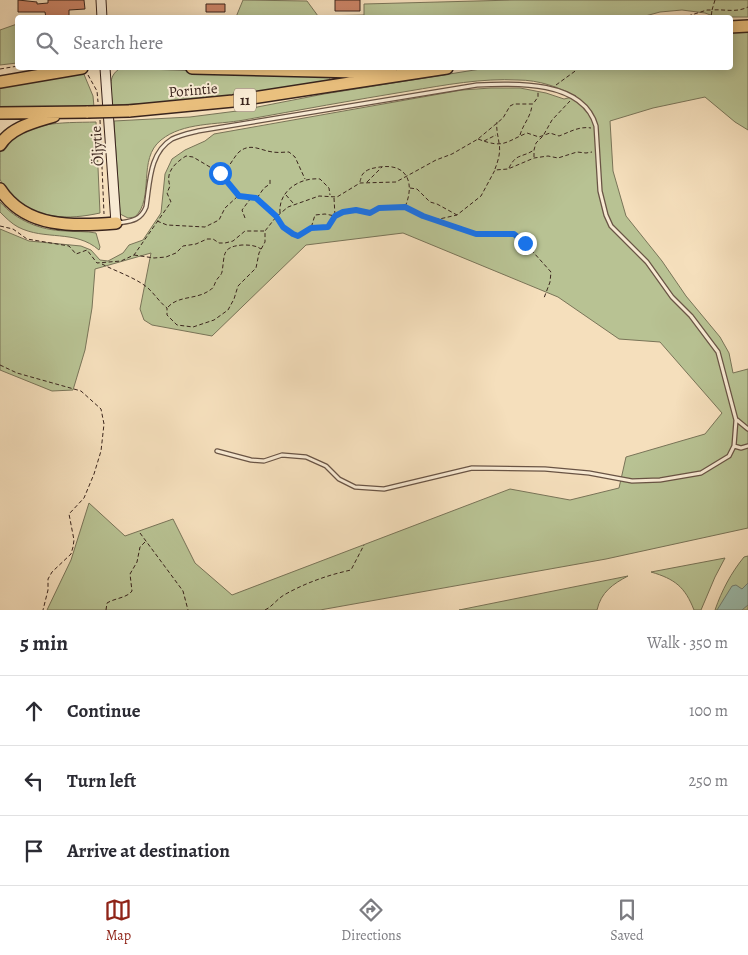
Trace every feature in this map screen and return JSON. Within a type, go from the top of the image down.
[{"type":"highway","points":[[733,27],[748,26]]},
{"type":"highway","points":[[274,70],[356,72],[384,70]]},
{"type":"highway","name":"Porintie","points":[[0,113],[129,111],[233,102],[433,70]]},
{"type":"highway","points":[[0,82],[85,71]]},
{"type":"highway","points":[[0,145],[8,134],[15,130],[62,113]]},
{"type":"highway","points":[[0,190],[14,207],[29,216],[41,220],[70,224],[110,224]]},
{"type":"main road","points":[[101,0],[102,15]]},
{"type":"main road","name":"Öljytie","points":[[105,70],[110,224]]},
{"type":"lane","points":[[110,224],[138,219],[144,214],[156,154],[172,139],[183,135],[447,89],[507,83],[551,89],[581,102],[588,108],[594,118],[600,190],[606,215],[611,226],[647,262],[718,352],[736,420],[734,446],[729,456],[701,472],[660,480],[632,481],[589,473],[545,469],[472,468],[384,489],[355,487],[339,479],[326,466],[306,457],[282,455],[264,461],[251,460],[217,451]]},
{"type":"lane","points":[[736,420],[748,429]]},
{"type":"lane","points":[[734,446],[741,448],[748,446]]},
{"type":"path","points":[[711,15],[715,0]]},
{"type":"path","points":[[691,15],[707,10],[739,12],[748,7]]},
{"type":"path","points":[[0,68],[15,66]]},
{"type":"path","points":[[551,89],[577,70]]},
{"type":"path","points":[[85,71],[97,91],[98,102]]},
{"type":"path","points":[[520,136],[523,124],[528,119],[533,104],[538,97],[537,86]]},
{"type":"path","points":[[534,158],[536,143],[543,136],[552,120],[574,98]]},
{"type":"path","points":[[0,226],[13,229],[27,239],[69,246],[76,254],[87,250],[98,263],[122,272],[132,280],[144,285],[167,308],[168,315],[177,325],[193,327],[214,320],[228,310],[238,286],[256,268],[265,242],[265,231],[280,213],[294,204],[320,196],[334,197],[348,192],[360,183],[396,182],[478,139],[497,121],[503,118],[510,106],[514,104],[533,104]]},
{"type":"path","points":[[100,118],[110,224]]},
{"type":"path","points":[[433,220],[457,215],[481,196],[495,170],[498,159],[500,144],[496,135],[497,121]]},
{"type":"path","points":[[478,139],[500,144],[513,141],[527,132],[535,137],[550,133],[559,136],[570,130],[596,126]]},
{"type":"path","points":[[484,141],[496,135]]},
{"type":"path","points":[[220,173],[227,169],[240,151],[250,147],[260,147],[271,152],[289,152],[295,157],[305,179]]},
{"type":"path","points":[[508,169],[513,159],[534,150]]},
{"type":"path","points":[[495,170],[508,169],[534,158],[548,156],[558,158],[576,152],[586,153],[597,150]]},
{"type":"path","points":[[102,264],[121,261],[134,254],[171,202],[167,193],[170,186],[169,172],[186,156],[193,157],[220,173],[239,196]]},
{"type":"path","points":[[360,183],[362,175],[370,168],[394,166],[407,175],[409,196],[405,207]]},
{"type":"path","points":[[367,183],[382,167]]},
{"type":"path","points":[[256,198],[270,184],[270,179]]},
{"type":"path","points":[[280,213],[281,199],[289,188],[305,179],[320,179],[329,188],[330,196]]},
{"type":"path","points":[[409,188],[417,189],[430,202],[457,215]]},
{"type":"path","points":[[285,194],[294,204]]},
{"type":"path","points":[[157,221],[167,225],[205,227],[219,220],[225,208],[239,196],[252,197],[256,198],[276,216],[283,227],[298,236],[311,228],[328,227],[335,216],[343,212],[356,210],[370,213],[379,208],[405,207],[433,220],[476,234],[514,234],[525,243],[551,272],[550,282],[544,298]]},
{"type":"path","points":[[245,218],[242,210],[252,197]]},
{"type":"path","points":[[334,197],[335,216]]},
{"type":"path","points":[[311,228],[315,215],[335,216]]},
{"type":"path","points":[[134,254],[154,258],[166,256],[176,253],[183,246],[196,244],[206,239],[225,243],[233,241],[245,231],[265,231]]},
{"type":"path","points":[[225,243],[228,249]]},
{"type":"path","points":[[167,308],[182,298],[201,296],[214,287],[222,273],[223,256],[228,249],[234,246],[245,245],[256,246],[261,249]]},
{"type":"path","points":[[0,365],[17,373],[81,391],[102,409],[104,424],[101,451],[94,474],[84,498],[69,514],[74,540],[71,554],[52,572],[48,579],[48,590],[43,610]]},
{"type":"path","points":[[140,533],[183,591],[188,610]]},
{"type":"path","points":[[106,610],[107,603],[129,595],[132,591],[130,574],[137,562],[140,547],[146,541]]},
{"type":"path","points":[[265,610],[272,607],[282,596],[314,581],[351,570],[364,545]]},
{"type":"green space","points":[[243,0],[307,1],[317,15],[237,15]]},
{"type":"green space","points":[[514,0],[748,0],[748,17],[710,15],[682,10],[649,15],[364,15],[364,4]]},
{"type":"green space","points":[[15,25],[15,63],[0,65],[0,30]]},
{"type":"green space","points":[[748,30],[748,130],[735,122],[705,97],[653,108],[610,121],[613,171],[626,216],[662,261],[686,296],[720,337],[729,353],[733,373],[748,369],[748,528],[606,559],[320,610],[47,610],[71,560],[89,503],[125,536],[173,519],[195,563],[232,595],[510,489],[570,500],[619,488],[626,457],[705,434],[722,413],[660,342],[619,339],[558,297],[403,233],[306,245],[212,336],[152,325],[144,320],[140,309],[151,253],[95,269],[92,308],[85,350],[73,390],[52,391],[0,370],[0,229],[29,241],[81,246],[91,250],[100,260],[108,261],[123,253],[129,245],[143,240],[161,213],[165,174],[172,159],[214,134],[462,90],[520,88],[564,99],[576,96],[555,87],[533,81],[477,81],[388,94],[244,120],[190,127],[170,134],[154,148],[150,157],[146,189],[141,209],[135,217],[128,218],[120,214],[114,121],[190,117],[237,111],[324,94],[474,70],[733,70],[733,32]]},
{"type":"green space","points":[[173,70],[329,76],[330,78],[329,80],[241,95],[179,102],[112,105],[112,79],[116,71]]},
{"type":"green space","points":[[83,72],[93,96],[94,107],[0,108],[0,87]]},
{"type":"green space","points":[[96,122],[100,213],[76,217],[42,214],[21,203],[2,183],[0,179],[0,152],[20,134],[44,125],[56,123]]},
{"type":"green space","points":[[0,202],[21,219],[47,229],[96,233],[100,247],[99,250],[90,244],[70,237],[39,234],[18,227],[0,212]]},
{"type":"green space","points":[[748,556],[748,610],[715,610],[731,576],[744,557]]},
{"type":"green space","points":[[725,558],[701,610],[694,610],[687,595],[673,581],[651,572]]},
{"type":"green space","points":[[628,576],[608,589],[601,598],[597,610],[459,610]]},
{"type":"shaded area","points":[[748,583],[748,605],[742,610],[717,610],[732,586],[736,585],[742,589]]},
{"type":"building","points":[[18,0],[37,2],[37,4],[48,3],[48,0],[84,0],[85,9],[69,10],[69,15],[46,15],[45,12],[18,12]]},
{"type":"building","points":[[335,0],[360,0],[360,11],[335,11]]},
{"type":"building","points":[[206,4],[225,4],[225,12],[206,12]]},
{"type":"route","points":[[220,173],[239,196],[256,198],[276,216],[283,227],[298,236],[311,228],[328,227],[335,216],[343,212],[356,210],[370,213],[379,208],[405,207],[423,216],[476,234],[514,234],[525,243]]}]
